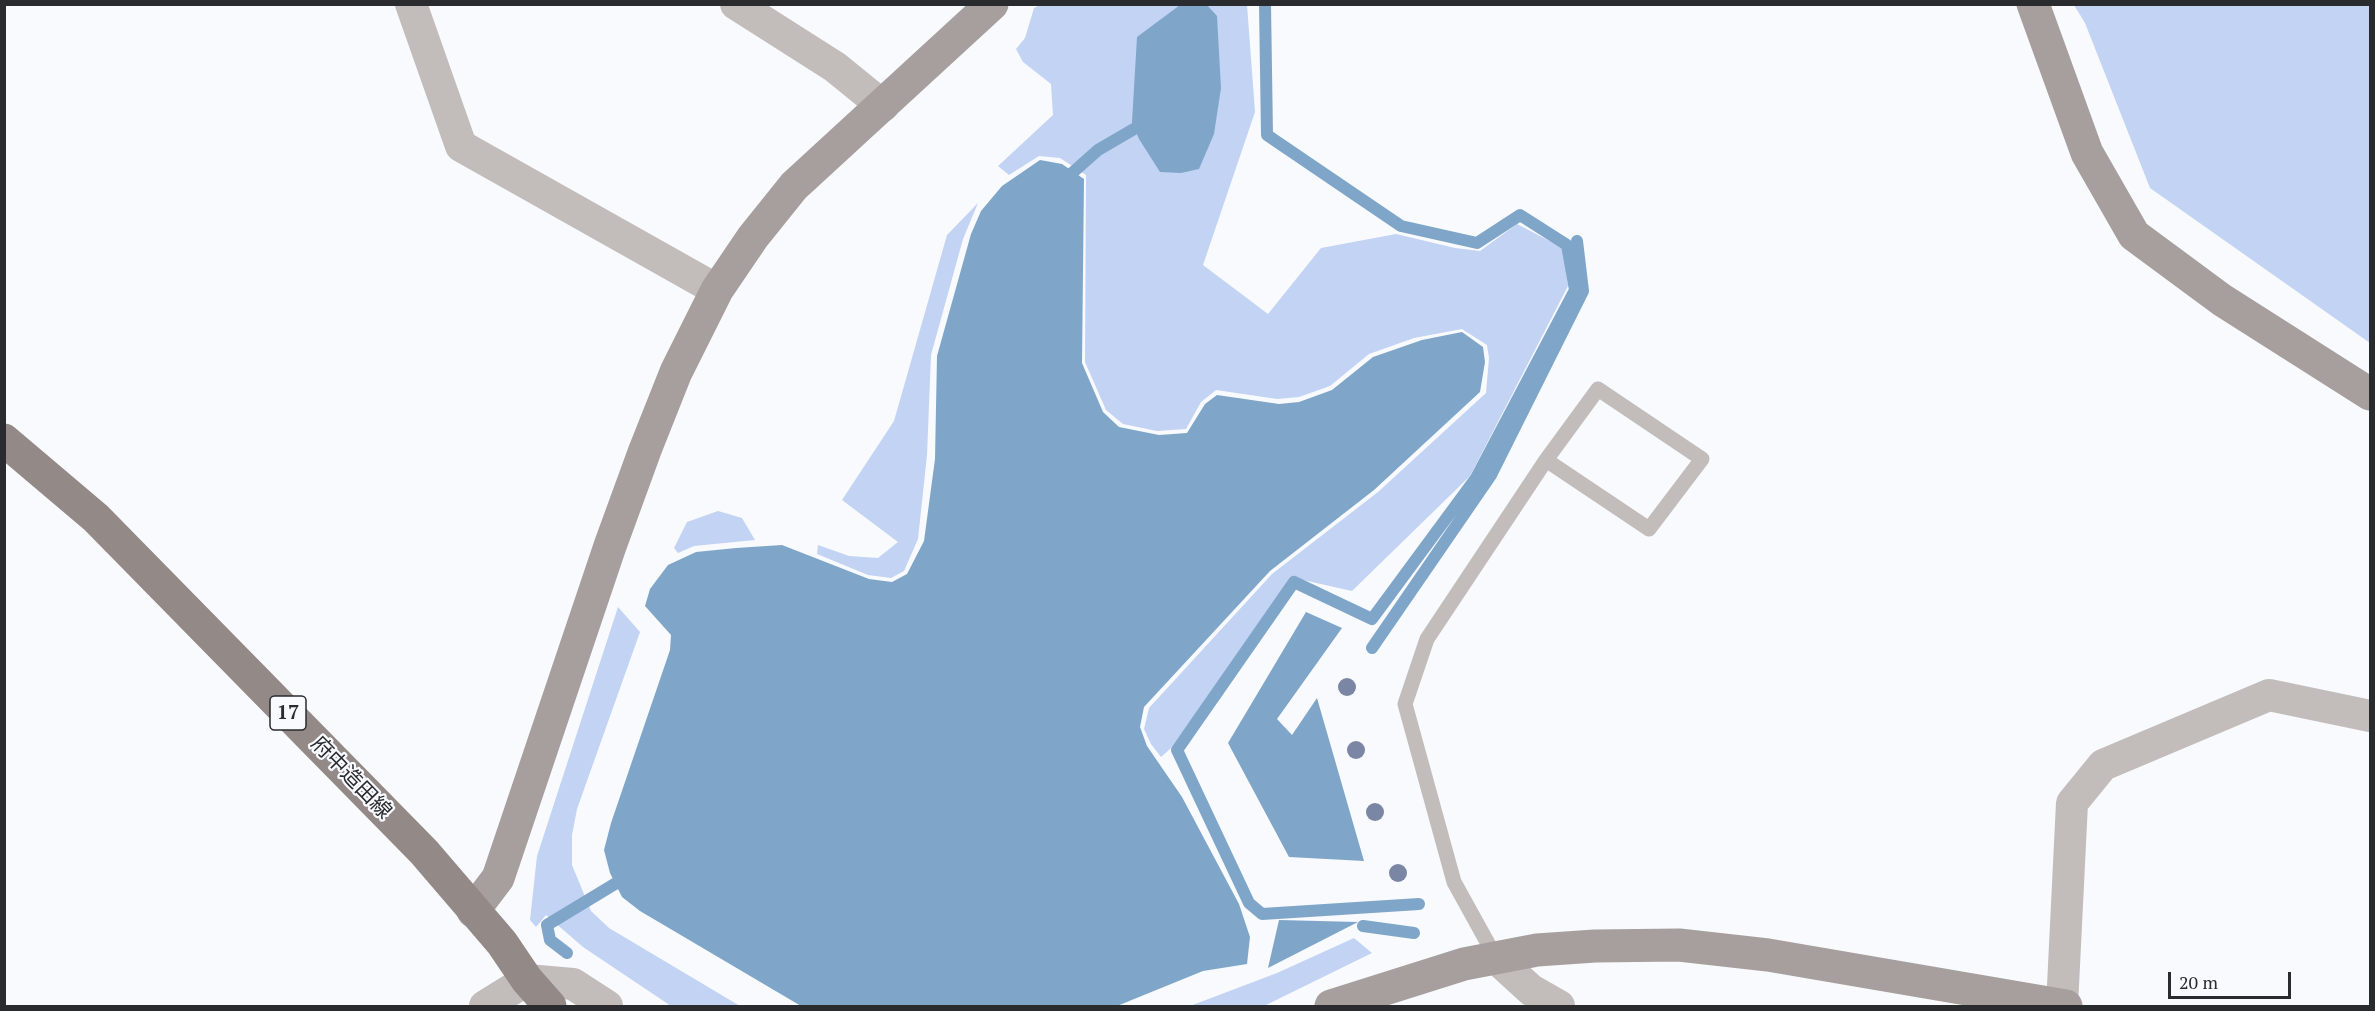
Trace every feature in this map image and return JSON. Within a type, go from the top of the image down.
[{"type":"main road","name":"府中造田線","points":[[6,444],[96,518],[424,852],[502,943],[527,980],[550,1006]]},
{"type":"street","points":[[411,4],[461,146],[717,290]]},
{"type":"street","points":[[736,4],[836,67],[883,106]]},
{"type":"street","points":[[473,911],[498,878],[622,514],[676,372],[717,290],[753,237],[794,186],[992,4]]},
{"type":"street","points":[[2033,4],[2086,153],[2134,235],[2222,300],[2370,394]]},
{"type":"street","points":[[1331,1006],[1464,964],[1537,950],[1595,946],[1679,945],[1768,955],[2064,1006],[2072,803],[2103,765],[2269,695],[2370,716]]},
{"type":"street","points":[[1496,958],[1531,990],[1559,1006]]},
{"type":"street","points":[[485,1006],[527,980],[573,984],[607,1006]]},
{"type":"lane","points":[[1496,958],[1454,882],[1406,704],[1427,639],[1546,460],[1598,389],[1702,459],[1649,529],[1546,460]]},
{"type":"shaded area","points":[[1042,4],[1247,5],[1255,112],[1203,265],[1268,314],[1321,248],[1396,234],[1455,248],[1480,251],[1517,224],[1563,248],[1568,286],[1470,476],[1352,591],[1294,578],[1170,749],[1161,757],[1151,744],[1144,729],[1149,708],[1272,574],[1378,492],[1486,393],[1489,358],[1487,345],[1462,329],[1414,338],[1369,354],[1330,386],[1299,397],[1277,399],[1216,390],[1201,402],[1186,429],[1157,431],[1123,424],[1106,410],[1085,362],[1086,175],[1060,158],[1039,156],[1009,175],[998,166],[1053,115],[1051,84],[1023,62],[1016,49],[1025,38],[1034,8]]},
{"type":"shaded area","points":[[1180,5],[1207,5],[1217,16],[1221,88],[1214,134],[1199,169],[1181,173],[1160,172],[1139,139],[1132,122],[1137,37]]},
{"type":"shaded area","points":[[2074,5],[2370,5],[2370,343],[2150,188],[2085,23]]},
{"type":"shaded area","points":[[1040,160],[1062,164],[1084,179],[1082,363],[1103,412],[1119,427],[1159,435],[1187,433],[1205,404],[1217,395],[1279,404],[1299,402],[1332,390],[1373,357],[1422,340],[1462,332],[1483,347],[1485,362],[1480,392],[1374,490],[1270,571],[1144,707],[1140,727],[1147,746],[1182,797],[1239,904],[1250,937],[1247,964],[1203,971],[1117,1006],[801,1006],[640,911],[622,897],[610,873],[604,850],[611,823],[670,650],[671,635],[645,606],[650,589],[668,565],[696,552],[782,545],[869,579],[892,582],[907,574],[924,541],[935,459],[937,356],[971,234],[981,211],[1002,186]]},
{"type":"shaded area","points":[[978,203],[963,239],[931,355],[927,455],[918,539],[904,571],[891,578],[868,575],[817,554],[818,545],[849,556],[878,558],[898,542],[842,500],[894,421],[947,235]]},
{"type":"shaded area","points":[[718,511],[742,518],[755,540],[694,546],[678,553],[674,548],[687,522]]},
{"type":"shaded area","points":[[618,607],[640,632],[577,809],[572,835],[572,865],[591,911],[609,928],[740,1006],[671,1006],[583,947],[546,915],[536,927],[530,920],[537,856]]},
{"type":"shaded area","points":[[1306,612],[1342,628],[1277,719],[1292,735],[1317,698],[1364,861],[1289,857],[1228,743]]},
{"type":"shaded area","points":[[1279,920],[1358,922],[1268,968]]},
{"type":"shaded area","points":[[1354,938],[1372,953],[1264,1006],[1190,1006],[1277,973]]},
{"type":"waterway","points":[[1265,4],[1267,135],[1401,226],[1477,243],[1520,215],[1567,245],[1575,290],[1476,478],[1372,619],[1294,582],[1177,750],[1249,903],[1262,914],[1419,904]]},
{"type":"waterway","points":[[1062,182],[1098,150],[1146,122]]},
{"type":"waterway","points":[[1372,648],[1491,475],[1583,291],[1577,241]]},
{"type":"waterway","points":[[567,953],[550,940],[547,925],[623,879]]},
{"type":"waterway","points":[[1363,926],[1414,933]]}]
